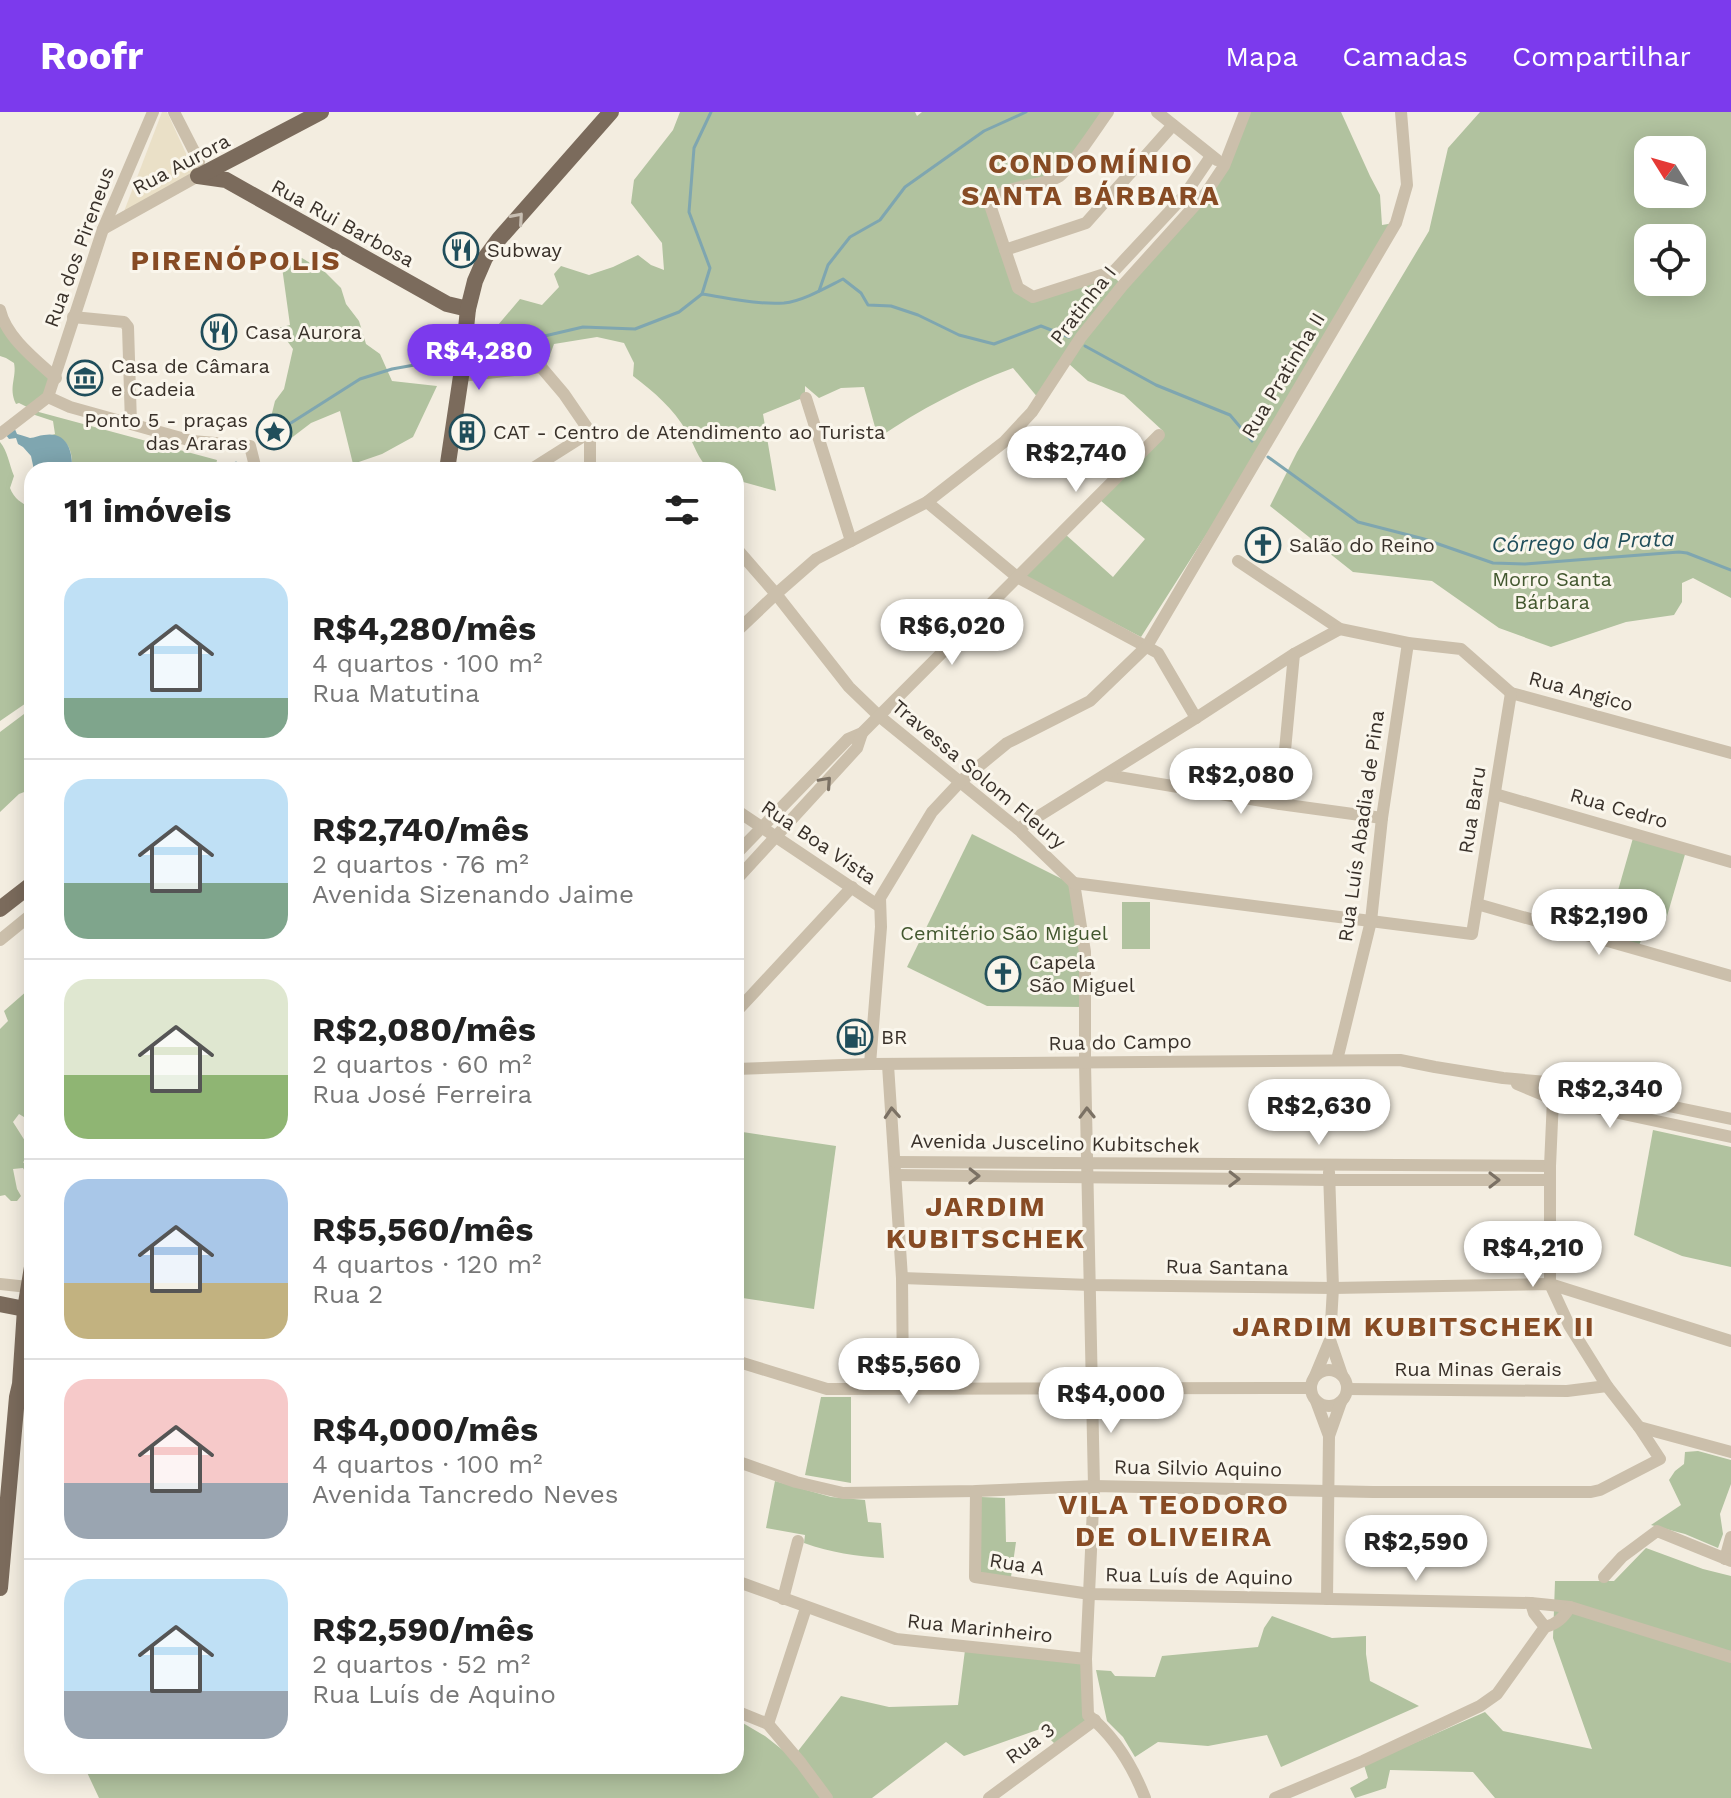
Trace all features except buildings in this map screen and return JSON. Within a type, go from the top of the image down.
[{"type":"main road","name":"Rua Aurora","points":[[198,176],[321,112]]},
{"type":"main road","points":[[448,462],[468,309],[485,258],[611,112]]},
{"type":"main road","points":[[226,180],[225,167],[235,158]]},
{"type":"main road","name":"Rua Rui Barbosa","points":[[198,176],[226,180],[447,304],[468,309]]},
{"type":"main road","points":[[1,905],[24,889]]},
{"type":"main road","points":[[0,1304],[24,1309]]},
{"type":"main road","points":[[0,1588],[24,1399]]},
{"type":"street","name":"Rua dos Pireneus","points":[[48,397],[103,229],[153,112]]},
{"type":"street","points":[[174,112],[199,161],[198,176]]},
{"type":"street","points":[[1108,112],[1060,176],[1003,192],[990,205],[1018,288],[1033,297],[1114,271],[1184,196],[1211,156]]},
{"type":"street","points":[[1157,112],[1224,166]]},
{"type":"street","name":"Pratinha I","points":[[744,624],[816,559],[927,502],[1004,442],[1032,412],[1081,337],[1123,285],[1206,193],[1224,166],[1245,112]]},
{"type":"street","name":"Rua Pratinha II","points":[[879,906],[880,898],[932,812],[961,781],[1007,743],[1090,701],[1147,646],[1396,223],[1407,185],[1401,112]]},
{"type":"street","points":[[1005,250],[1086,223],[1173,125]]},
{"type":"street","name":"Rua Aurora","points":[[103,229],[198,176]]},
{"type":"street","points":[[0,310],[2,319],[24,349],[56,378]]},
{"type":"street","points":[[73,317],[124,322],[128,327],[131,424]]},
{"type":"street","points":[[461,376],[541,367],[590,432],[590,462]]},
{"type":"street","points":[[0,434],[48,397],[70,407],[192,441],[250,446],[254,462]]},
{"type":"street","points":[[806,398],[851,541]]},
{"type":"street","points":[[543,462],[590,432]]},
{"type":"street","points":[[744,846],[848,739],[862,733],[1159,435]]},
{"type":"street","points":[[927,502],[1017,577],[1158,653],[1196,718]]},
{"type":"street","name":"Travessa Solom Fleury","points":[[744,557],[849,687],[879,716],[1018,829],[1074,883]]},
{"type":"street","points":[[1018,829],[1294,654],[1340,629],[1238,561]]},
{"type":"street","name":"Rua Angico","points":[[1340,629],[1408,643],[1461,649],[1511,693],[1731,753]]},
{"type":"street","name":"Rua Luís Abadia de Pina","points":[[1337,1060],[1371,921],[1382,818],[1408,643]]},
{"type":"street","points":[[1280,804],[1294,654]]},
{"type":"street","name":"Rua Baru","points":[[1371,921],[1472,934],[1511,693]]},
{"type":"street","points":[[744,871],[857,748],[862,733]]},
{"type":"street","points":[[1106,775],[1382,818]]},
{"type":"street","name":"Rua Cedro","points":[[1495,794],[1731,862]]},
{"type":"street","name":"Rua Boa Vista","points":[[744,816],[879,906]]},
{"type":"street","points":[[1145,1798],[1115,1744],[1088,1715],[1086,1659],[1094,1486],[1085,952],[1074,883],[1371,921]]},
{"type":"street","points":[[744,1003],[852,887]]},
{"type":"street","points":[[1477,904],[1731,976]]},
{"type":"street","points":[[1,905],[18,926]]},
{"type":"street","points":[[870,1064],[881,927],[879,906]]},
{"type":"street","points":[[0,940],[24,921]]},
{"type":"street","name":"Rua do Campo","points":[[744,1069],[870,1064],[1400,1060],[1503,1078]]},
{"type":"street","points":[[888,1065],[902,1278],[903,1388]]},
{"type":"street","points":[[1503,1078],[1558,1083],[1731,1119]]},
{"type":"street","points":[[1503,1078],[1553,1099],[1731,1137]]},
{"type":"street","points":[[1558,1083],[1553,1099],[1550,1173],[1550,1284],[1569,1325],[1607,1386],[1639,1427],[1731,1452]]},
{"type":"street","points":[[1708,1132],[1712,1115]]},
{"type":"street","points":[[1329,1165],[1333,1288],[1330,1340],[1313,1382],[1312,1395],[1329,1436]]},
{"type":"street","points":[[1407,1165],[1407,1180]]},
{"type":"street","name":"Avenida Juscelino Kubitschek","points":[[1088,1171],[1407,1165],[1550,1173]]},
{"type":"street","name":"Avenida Juscelino Kubitschek","points":[[896,1168],[1329,1180],[1407,1180],[1550,1173]]},
{"type":"street","name":"Rua Santana","points":[[902,1278],[1090,1285],[1333,1288],[1550,1284],[1731,1341]]},
{"type":"street","points":[[0,1284],[24,1287]]},
{"type":"street","points":[[1327,1599],[1329,1436],[1347,1389],[1330,1340]]},
{"type":"street","points":[[744,1363],[827,1389],[1092,1388],[1313,1382],[1323,1371],[1342,1375]]},
{"type":"street","name":"Rua Minas Gerais","points":[[1347,1389],[1567,1391],[1607,1386]]},
{"type":"street","points":[[1316,1401],[1328,1406],[1341,1402]]},
{"type":"street","name":"Rua Silvio Aquino","points":[[744,1464],[796,1482],[843,1493],[1094,1486],[1591,1492],[1660,1459],[1639,1427]]},
{"type":"street","name":"Rua A","points":[[976,1491],[975,1577],[1090,1594]]},
{"type":"street","points":[[1604,1577],[1622,1557],[1657,1531],[1728,1560],[1731,1537]]},
{"type":"street","points":[[783,1599],[798,1541]]},
{"type":"street","name":"Rua Marinheiro","points":[[744,1584],[896,1639],[1086,1659]]},
{"type":"street","name":"Rua Luís de Aquino","points":[[1090,1594],[1531,1603],[1570,1607],[1731,1657]]},
{"type":"street","points":[[1531,1603],[1534,1613],[1545,1627]]},
{"type":"street","points":[[1275,1798],[1480,1706],[1497,1694],[1545,1627],[1562,1619],[1570,1607]]},
{"type":"street","points":[[768,1724],[806,1608]]},
{"type":"street","points":[[744,1714],[768,1724],[827,1798]]},
{"type":"street","name":"Rua 3","points":[[989,1798],[1095,1720]]},
{"type":"green space","points":[[680,112],[915,112],[917,116],[922,112],[1105,112],[1060,174],[988,203],[1015,288],[1034,299],[1114,277],[1123,286],[1205,193],[1244,112],[1341,112],[1380,195],[1382,225],[1394,223],[1234,491],[1141,637],[1022,575],[1065,534],[1113,577],[1145,539],[1100,500],[1163,431],[1124,395],[1088,381],[1068,363],[1039,399],[1013,368],[943,399],[878,438],[864,387],[841,388],[819,398],[805,386],[805,397],[763,414],[776,491],[744,482],[744,462],[704,462],[676,416],[633,376],[634,363],[624,343],[597,337],[554,344],[546,366],[524,360],[496,332],[498,325],[520,299],[542,305],[559,287],[554,274],[561,266],[589,275],[638,255],[664,270],[662,243],[631,203],[634,180],[673,130]]},
{"type":"green space","name":"Morro Santa Bárbara","points":[[1480,112],[1731,112],[1731,598],[1693,578],[1682,583],[1682,602],[1674,615],[1626,622],[1551,647],[1499,628],[1432,581],[1353,572],[1270,506],[1297,452],[1429,231],[1448,148]]},
{"type":"green space","points":[[302,258],[325,272],[341,288],[346,304],[359,321],[366,344],[380,354],[392,381],[437,386],[413,437],[382,454],[353,462],[340,411],[311,423],[290,439],[272,435],[270,421],[275,401],[284,389],[293,349],[278,328],[290,325],[282,267],[291,259]]},
{"type":"green space","points":[[0,310],[2,319],[56,378],[48,397],[29,408],[16,404],[13,393],[14,363],[0,356]]},
{"type":"green space","points":[[35,411],[217,462],[72,462],[67,444],[52,435],[55,434],[53,421],[32,414]]},
{"type":"green space","points":[[0,442],[14,476],[10,488],[24,503],[24,704],[0,721]]},
{"type":"green space","points":[[24,714],[24,792],[0,812],[0,732]]},
{"type":"green space","name":"Cemitério São Miguel","points":[[972,834],[1070,883],[1082,952],[1082,1007],[987,1006],[907,967]]},
{"type":"green space","points":[[1633,838],[1686,851],[1665,923],[1651,919],[1639,945],[1605,936]]},
{"type":"green space","points":[[1122,902],[1150,902],[1150,949],[1122,949]]},
{"type":"green space","points":[[24,994],[24,1117],[19,1114],[13,1122],[24,1139],[24,1170],[13,1169],[21,1196],[17,1201],[0,1196],[0,1029],[8,1021],[4,1011]]},
{"type":"green space","points":[[1653,1130],[1731,1147],[1731,1267],[1682,1256],[1634,1235]]},
{"type":"green space","points":[[744,1132],[836,1146],[814,1309],[744,1298]]},
{"type":"green space","points":[[821,1397],[851,1397],[851,1483],[805,1475]]},
{"type":"green space","points":[[1698,1451],[1731,1460],[1731,1484],[1720,1514],[1723,1534],[1718,1548],[1685,1534],[1651,1525],[1681,1505],[1669,1480],[1684,1464],[1685,1452]]},
{"type":"green space","points":[[775,1481],[831,1497],[865,1500],[868,1522],[881,1523],[884,1558],[824,1549],[804,1543],[805,1535],[766,1528]]},
{"type":"green space","points":[[981,1497],[1005,1498],[1006,1542],[1016,1542],[1011,1577],[979,1573]]},
{"type":"green space","points":[[1646,1548],[1731,1576],[1731,1798],[1495,1798],[1473,1772],[1390,1770],[1386,1788],[1355,1798],[1350,1788],[1368,1778],[1364,1765],[1485,1712],[1503,1731],[1592,1749],[1553,1638],[1555,1581],[1614,1581]]},
{"type":"green space","points":[[1272,1616],[1332,1638],[1366,1636],[1370,1681],[1419,1706],[1281,1767],[1267,1735],[1208,1746],[1158,1742],[1135,1757],[1123,1737],[1107,1721],[1096,1670],[1111,1671],[1115,1676],[1155,1677],[1162,1656],[1258,1647]]},
{"type":"green space","points":[[965,1650],[1081,1662],[1088,1722],[1055,1744],[1040,1729],[964,1756],[946,1742],[872,1798],[832,1798],[798,1751],[841,1696],[889,1707],[958,1705]]},
{"type":"green space","points":[[744,1724],[799,1763],[827,1798],[99,1798],[88,1774],[744,1774]]},
{"type":"shaded area","points":[[162,112],[167,112],[195,173],[123,214]]},
{"type":"water","points":[[14,427],[17,434],[30,438],[58,436],[67,444],[71,462],[32,462],[16,438],[9,439],[6,435]]},
{"type":"waterway","points":[[702,294],[710,268],[689,212],[694,148],[711,112]]},
{"type":"waterway","points":[[819,291],[828,265],[850,237],[880,220],[905,187],[984,131],[1026,112]]},
{"type":"waterway","name":"Córrego da Prata","points":[[475,353],[485,347],[583,327],[635,329],[679,312],[702,294],[784,303],[807,297],[843,279],[861,293],[868,305],[891,306],[959,335],[994,344],[1041,326],[1069,337]]},
{"type":"waterway","name":"Córrego da Prata","points":[[1085,346],[1156,385],[1230,415],[1252,441]]},
{"type":"waterway","name":"Córrego da Prata","points":[[272,435],[360,379],[392,369],[448,359]]},
{"type":"waterway","name":"Córrego da Prata","points":[[1268,457],[1358,522],[1424,539],[1493,563],[1525,564],[1679,552],[1731,570]]},
{"type":"place","name":"Subway","points":[[461,250]]},
{"type":"place","name":"Casa Aurora","points":[[219,332]]},
{"type":"place","name":"Casa de Câmara e Cadeia","points":[[85,378]]},
{"type":"place","name":"Ponto 5 - praças das Araras","points":[[274,432]]},
{"type":"place","name":"CAT - Centro de Atendimento ao Turista","points":[[467,432]]},
{"type":"place","name":"Salão do Reino","points":[[1263,545]]},
{"type":"place","name":"Capela São Miguel","points":[[1003,974]]},
{"type":"place","name":"BR","points":[[855,1037]]},
{"type":"district","name":"CONDOMÍNIO SANTA BÁRBARA","points":[[1091,179]]},
{"type":"district","name":"PIRENÓPOLIS","points":[[236,260]]},
{"type":"district","name":"JARDIM KUBITSCHEK","points":[[986,1222]]},
{"type":"district","name":"JARDIM KUBITSCHEK II","points":[[1414,1326]]},
{"type":"district","name":"VILA TEODORO DE OLIVEIRA","points":[[1174,1520]]}]
